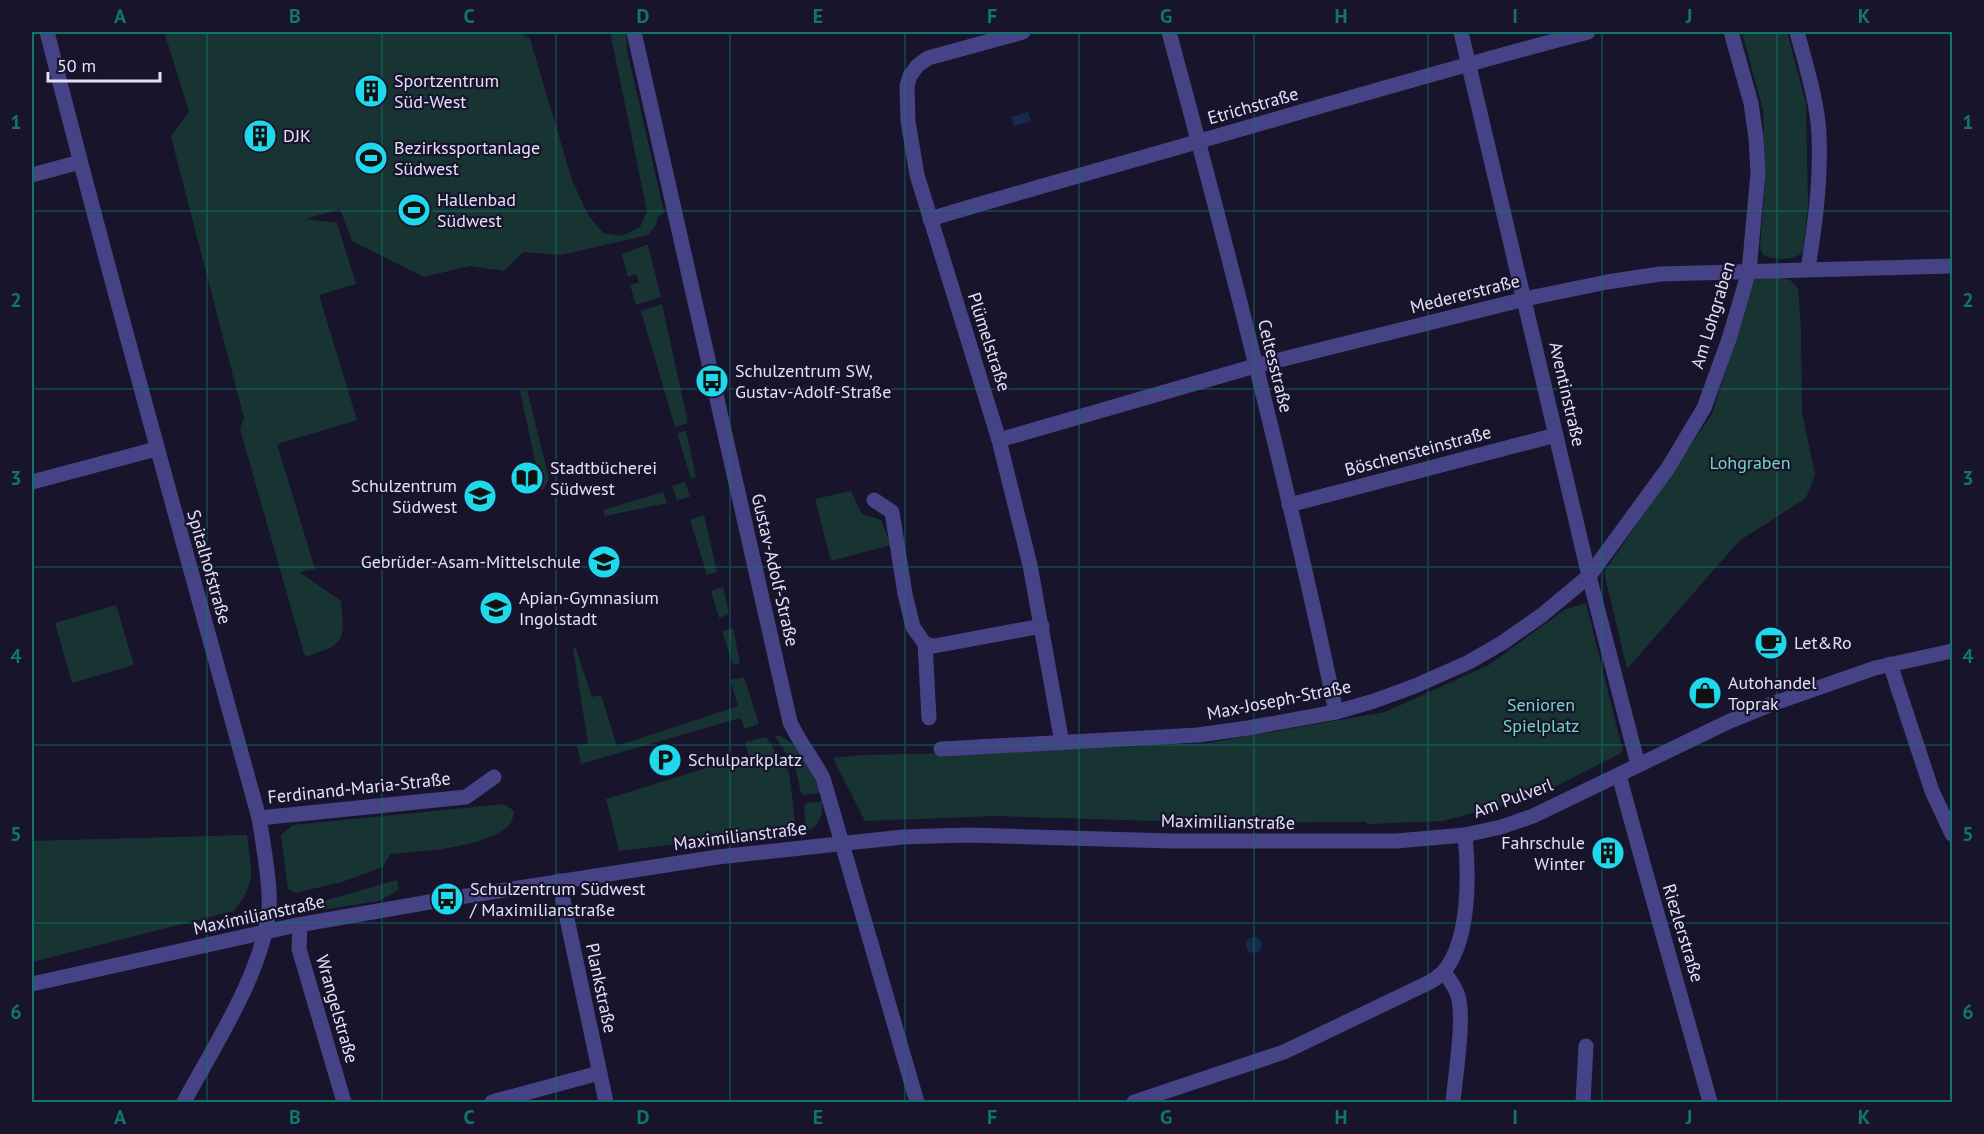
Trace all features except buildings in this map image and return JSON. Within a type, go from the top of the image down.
[{"type":"street","name":"Spitalhofstraße","points":[[47,32],[156,449],[259,818],[269,910],[254,972],[184,1102]]},
{"type":"street","name":"Gustav-Adolf-Straße","points":[[634,32],[790,723],[823,778],[917,1102]]},
{"type":"street","name":"Plümelstraße","points":[[1023,32],[928,58],[917,66],[910,76],[907,99],[917,175],[999,440],[1030,565],[1062,743]]},
{"type":"street","name":"Celtesstraße","points":[[1169,32],[1199,142],[1313,600],[1336,712]]},
{"type":"street","name":"Aventinstraße","points":[[1461,32],[1589,576],[1638,765]]},
{"type":"street","name":"Etrichstraße","points":[[930,219],[1469,63],[1588,32]]},
{"type":"street","name":"Am Lohgraben","points":[[1589,576],[1668,468],[1704,408],[1729,339],[1749,271],[1758,173],[1756,138],[1751,103],[1731,32]]},
{"type":"street","points":[[1797,32],[1809,78],[1819,134],[1816,218],[1808,269]]},
{"type":"street","points":[[32,175],[80,162]]},
{"type":"street","name":"Medererstraße","points":[[999,440],[1255,366],[1525,299],[1606,282],[1660,274],[1953,266]]},
{"type":"street","name":"Böschensteinstraße","points":[[1289,505],[1556,435]]},
{"type":"street","points":[[32,482],[156,449]]},
{"type":"street","points":[[874,501],[892,512],[913,627],[925,644],[928,718]]},
{"type":"street","name":"Max-Joseph-Straße","points":[[941,749],[1198,735],[1336,712],[1415,686],[1469,662],[1502,643],[1542,615],[1589,576]]},
{"type":"street","points":[[925,644],[934,646],[1042,626]]},
{"type":"street","name":"Am Pulverl","points":[[1444,972],[1461,937],[1466,895],[1465,835],[1501,827],[1533,816],[1730,721],[1772,704],[1890,664],[1953,651]]},
{"type":"street","points":[[1890,664],[1932,790],[1953,834]]},
{"type":"street","name":"Riezlerstraße","points":[[1619,775],[1710,1102]]},
{"type":"street","name":"Ferdinand-Maria-Straße","points":[[259,818],[466,797],[494,777]]},
{"type":"street","name":"Maximilianstraße","points":[[32,984],[300,925],[559,881],[718,857],[842,843],[903,837],[968,836],[1171,842],[1360,842],[1465,835]]},
{"type":"street","name":"Plankstraße","points":[[559,881],[606,1102]]},
{"type":"street","name":"Wrangelstraße","points":[[300,925],[299,950],[344,1102]]},
{"type":"street","points":[[1134,1102],[1151,1100],[1284,1052],[1419,988],[1444,972],[1454,985],[1459,998],[1461,1015],[1453,1102]]},
{"type":"street","points":[[1583,1102],[1586,1046]]},
{"type":"street","points":[[492,1102],[599,1073]]},
{"type":"green space","name":"Bezirkssportanlage Südwest","points":[[164,32],[519,32],[530,39],[572,180],[588,215],[603,233],[622,236],[640,227],[647,211],[610,32],[626,32],[627,50],[664,212],[658,217],[656,225],[648,235],[561,255],[523,252],[504,271],[470,266],[424,277],[352,241],[340,209],[305,219],[337,223],[356,284],[319,295],[357,420],[277,444],[315,569],[299,572],[341,601],[343,626],[340,640],[328,649],[305,657],[240,429],[244,418],[171,137],[189,111]]},
{"type":"green space","points":[[1742,32],[1787,32],[1806,103],[1808,205],[1803,252],[1789,259],[1763,255],[1760,248],[1765,182],[1763,110]]},
{"type":"green space","points":[[648,245],[661,297],[636,305],[630,285],[639,282],[636,274],[628,277],[622,254]]},
{"type":"green space","name":"Lohgraben","points":[[1778,276],[1790,280],[1798,288],[1802,412],[1815,475],[1806,498],[1739,541],[1627,669],[1604,572],[1712,414],[1755,278]]},
{"type":"green space","points":[[662,304],[688,423],[675,427],[641,311]]},
{"type":"green space","points":[[527,390],[549,479],[543,490],[520,391]]},
{"type":"green space","points":[[686,431],[696,477],[691,479],[677,433]]},
{"type":"green space","points":[[685,482],[690,497],[677,500],[672,486]]},
{"type":"green space","points":[[851,491],[862,514],[881,520],[891,545],[831,561],[815,499]]},
{"type":"green space","points":[[663,492],[667,503],[605,516],[603,510]]},
{"type":"green space","points":[[704,515],[717,572],[707,575],[690,520]]},
{"type":"green space","points":[[723,587],[729,614],[719,618],[711,591]]},
{"type":"green space","name":"Senioren Spielplatz","points":[[1586,603],[1623,752],[1535,797],[1442,821],[1367,824],[1366,822],[1224,823],[995,816],[865,821],[833,758],[1208,743],[1385,712],[1489,665],[1564,610]]},
{"type":"green space","points":[[116,605],[134,665],[72,683],[55,623]]},
{"type":"green space","points":[[733,628],[740,663],[733,665],[722,631]]},
{"type":"green space","points":[[575,646],[592,697],[601,695],[617,746],[738,706],[730,680],[744,677],[759,724],[745,729],[740,718],[581,764],[577,746],[588,743],[573,649]]},
{"type":"green space","points":[[774,735],[782,737],[797,749],[809,767],[820,793],[805,795],[801,793],[795,766]]},
{"type":"green space","points":[[766,737],[789,772],[796,830],[619,851],[606,799],[749,755],[745,742]]},
{"type":"green space","points":[[822,801],[822,813],[819,820],[812,829],[806,829],[804,805]]},
{"type":"green space","points":[[504,804],[514,811],[513,818],[506,828],[495,835],[451,847],[390,854],[383,867],[342,882],[295,893],[288,889],[281,835],[293,825]]},
{"type":"green space","points":[[247,835],[251,867],[250,883],[234,911],[32,962],[32,841]]},
{"type":"green space","points":[[397,880],[399,890],[379,901],[295,914],[295,909]]},
{"type":"water","points":[[1028,112],[1031,121],[1014,126],[1011,117]]},
{"type":"water","points":[[1251,937],[1257,937],[1262,945],[1260,951],[1251,953],[1246,948],[1246,942]]},
{"type":"place","name":"Sportzentrum Süd-West","points":[[371,91]]},
{"type":"place","name":"DJK","points":[[260,136]]},
{"type":"place","name":"Bezirkssportanlage Südwest","points":[[371,158]]},
{"type":"place","name":"Hallenbad Südwest","points":[[414,210]]},
{"type":"place","name":"Schulzentrum SW, Gustav-Adolf-Straße","points":[[712,381]]},
{"type":"place","name":"Stadtbücherei Südwest","points":[[527,478]]},
{"type":"place","name":"Schulzentrum Südwest","points":[[480,496]]},
{"type":"place","name":"Gebrüder-Asam-Mittelschule","points":[[604,562]]},
{"type":"place","name":"Apian-Gymnasium Ingolstadt","points":[[496,608]]},
{"type":"place","name":"Let&Ro","points":[[1771,643]]},
{"type":"place","name":"Autohandel Toprak","points":[[1705,693]]},
{"type":"place","name":"Schulparkplatz","points":[[665,760]]},
{"type":"place","name":"Fahrschule Winter","points":[[1608,853]]},
{"type":"place","name":"Schulzentrum Südwest / Maximilianstraße","points":[[447,899]]}]
